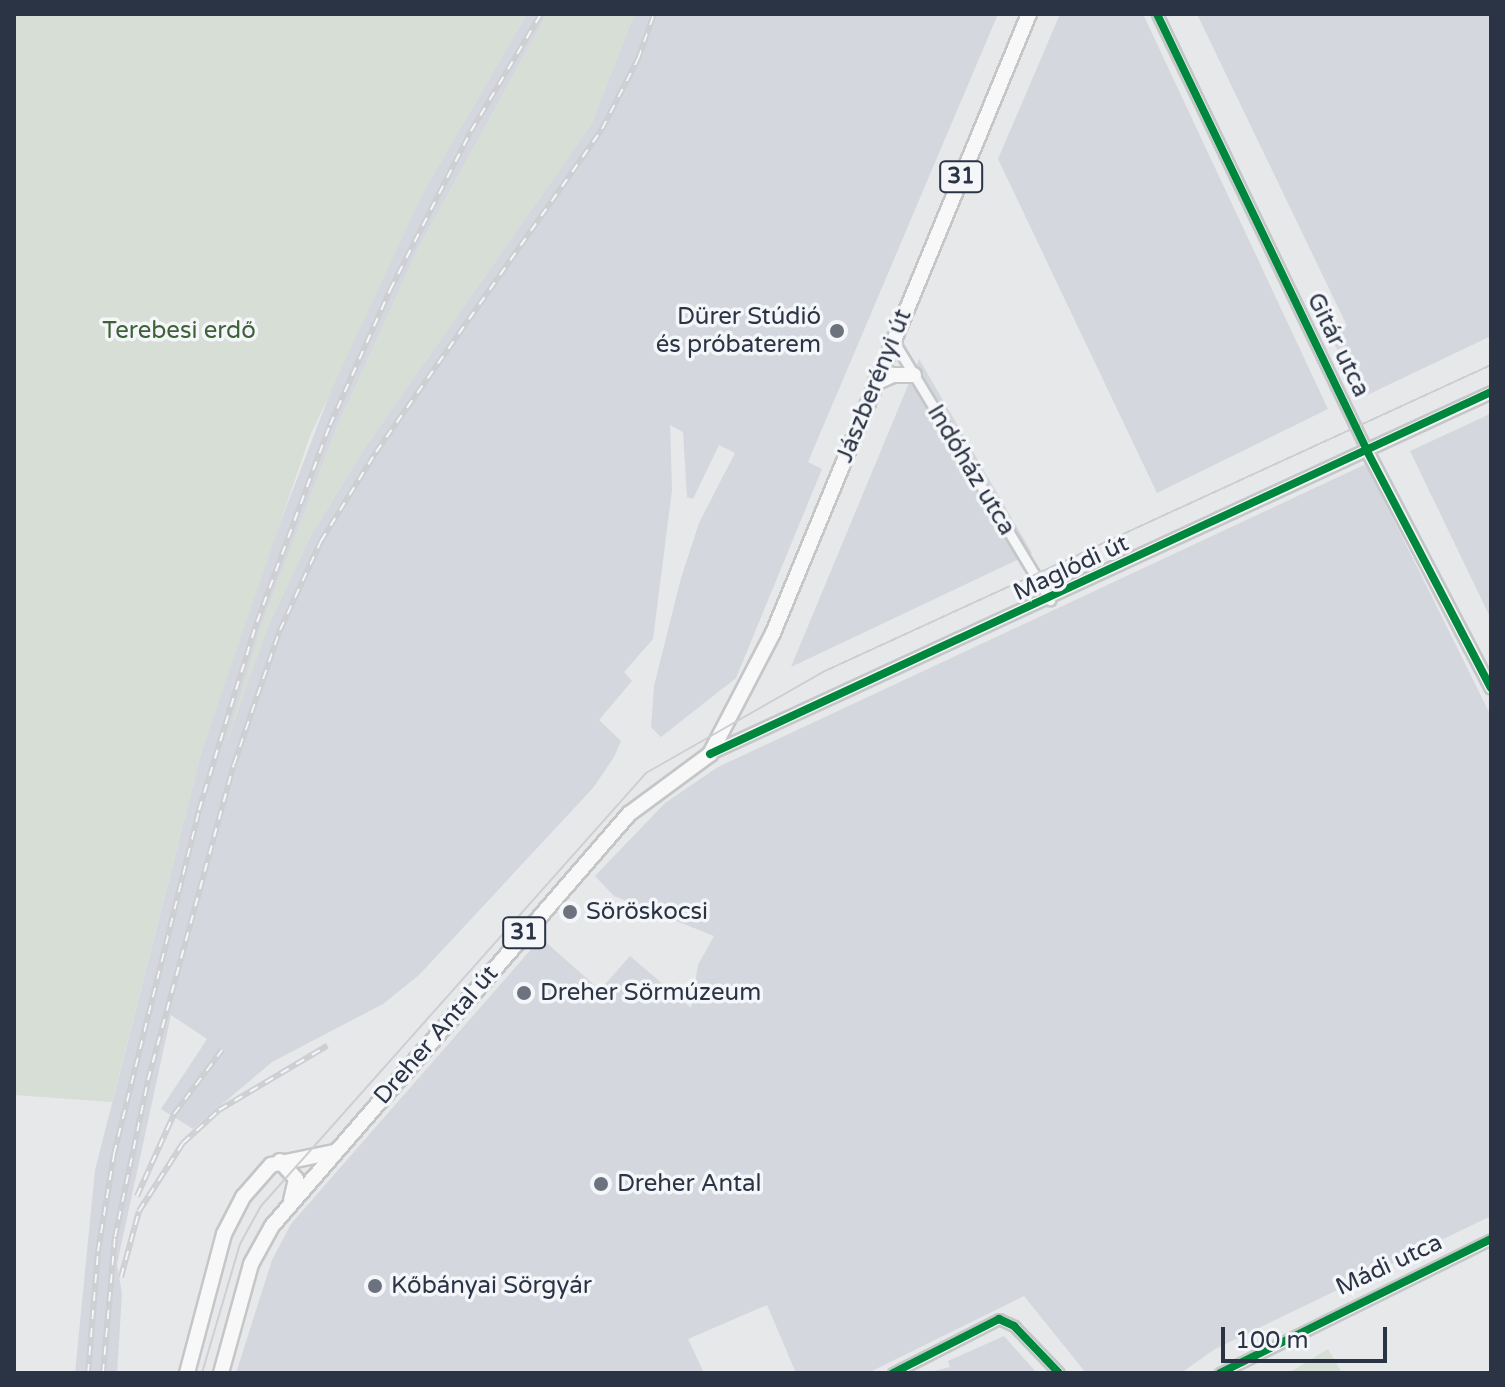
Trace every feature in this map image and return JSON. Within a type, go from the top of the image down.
[{"type":"main road","name":"Jászberényi út","points":[[710,754],[773,633],[1029,14]]},
{"type":"main road","points":[[875,383],[893,375],[914,375]]},
{"type":"main road","name":"Dreher Antal út","points":[[221,1373],[251,1264],[289,1204],[629,814],[710,754]]},
{"type":"main road","points":[[187,1373],[224,1234],[253,1182],[280,1161],[335,1151]]},
{"type":"main road","points":[[280,1161],[296,1179],[289,1204]]},
{"type":"street","name":"Gitár utca","points":[[1157,14],[1367,451],[1491,688]]},
{"type":"street","name":"Indóház utca","points":[[893,340],[1050,600]]},
{"type":"street","name":"Maglódi út","points":[[710,754],[1050,600],[1491,392]]},
{"type":"street","name":"Mádi utca","points":[[1222,1373],[1491,1239]]},
{"type":"street","points":[[893,1373],[999,1319],[1014,1326],[1059,1373]]},
{"type":"shaded area","points":[[527,14],[547,14],[418,249],[337,427],[262,624],[229,735],[268,626],[311,535],[366,446],[592,123],[634,14],[998,14],[808,462],[822,469],[736,678],[661,737],[651,727],[654,686],[681,578],[699,523],[735,453],[719,445],[693,499],[687,497],[683,432],[670,425],[672,490],[653,639],[624,672],[632,681],[599,720],[621,741],[614,757],[593,788],[419,975],[383,1004],[272,1062],[193,1129],[161,1109],[207,1039],[171,1015],[117,1264],[122,1294],[117,1373],[75,1373],[95,1170],[201,754],[244,617],[345,354],[426,187]]},
{"type":"shaded area","points":[[1060,14],[1143,14],[1328,409],[1157,493],[998,159]]},
{"type":"shaded area","points":[[1197,14],[1491,14],[1491,336],[1361,398],[1330,335],[1347,326]]},
{"type":"shaded area","points":[[919,359],[1032,553],[791,667]]},
{"type":"shaded area","points":[[1491,416],[1491,619],[1410,451]]},
{"type":"shaded area","points":[[1366,464],[1491,716],[1491,1216],[1215,1349],[1181,1373],[1086,1373],[1024,1296],[868,1373],[796,1373],[767,1305],[688,1339],[704,1373],[236,1373],[272,1260],[291,1224],[541,938],[600,990],[630,956],[691,1008],[698,965],[714,936],[614,896],[595,876],[665,803],[718,767]]},
{"type":"shaded area","points":[[1004,1336],[1037,1373],[926,1373],[950,1367],[948,1361]]},
{"type":"green space","name":"Terebesi erdő","points":[[14,14],[527,14],[426,187],[310,436],[201,754],[112,1102],[14,1095]]},
{"type":"green space","points":[[547,14],[634,14],[592,123],[366,446],[311,535],[268,626],[221,760],[262,624],[337,427],[418,249]]},
{"type":"green space","points":[[1328,1349],[1342,1373],[1292,1371]]},
{"type":"tram line","points":[[202,1373],[240,1244],[261,1206],[646,773],[825,671],[1491,365]]},
{"type":"railway","points":[[88,1373],[98,1251],[114,1154],[199,810],[257,622],[330,425],[390,290],[471,131],[541,14]]},
{"type":"railway","points":[[103,1373],[115,1237],[148,1080],[234,764],[280,630],[321,541],[376,452],[602,129],[638,59],[654,14]]},
{"type":"railway","points":[[121,1277],[139,1211],[183,1143],[219,1110],[327,1046]]},
{"type":"railway","points":[[137,1196],[174,1114],[222,1050]]},
{"type":"cycle path","points":[[1157,14],[1367,451],[1491,688]]},
{"type":"cycle path","points":[[710,754],[1491,392]]},
{"type":"cycle path","points":[[1220,1373],[1491,1239]]},
{"type":"cycle path","points":[[893,1373],[999,1319],[1014,1326],[1059,1373]]},
{"type":"place","name":"Dürer Stúdió és próbaterem","points":[[837,331]]},
{"type":"place","name":"Söröskocsi","points":[[570,912]]},
{"type":"place","name":"Dreher Sörmúzeum","points":[[524,993]]},
{"type":"place","name":"Dreher Antal","points":[[601,1184]]},
{"type":"place","name":"Kőbányai Sörgyár","points":[[375,1286]]}]
